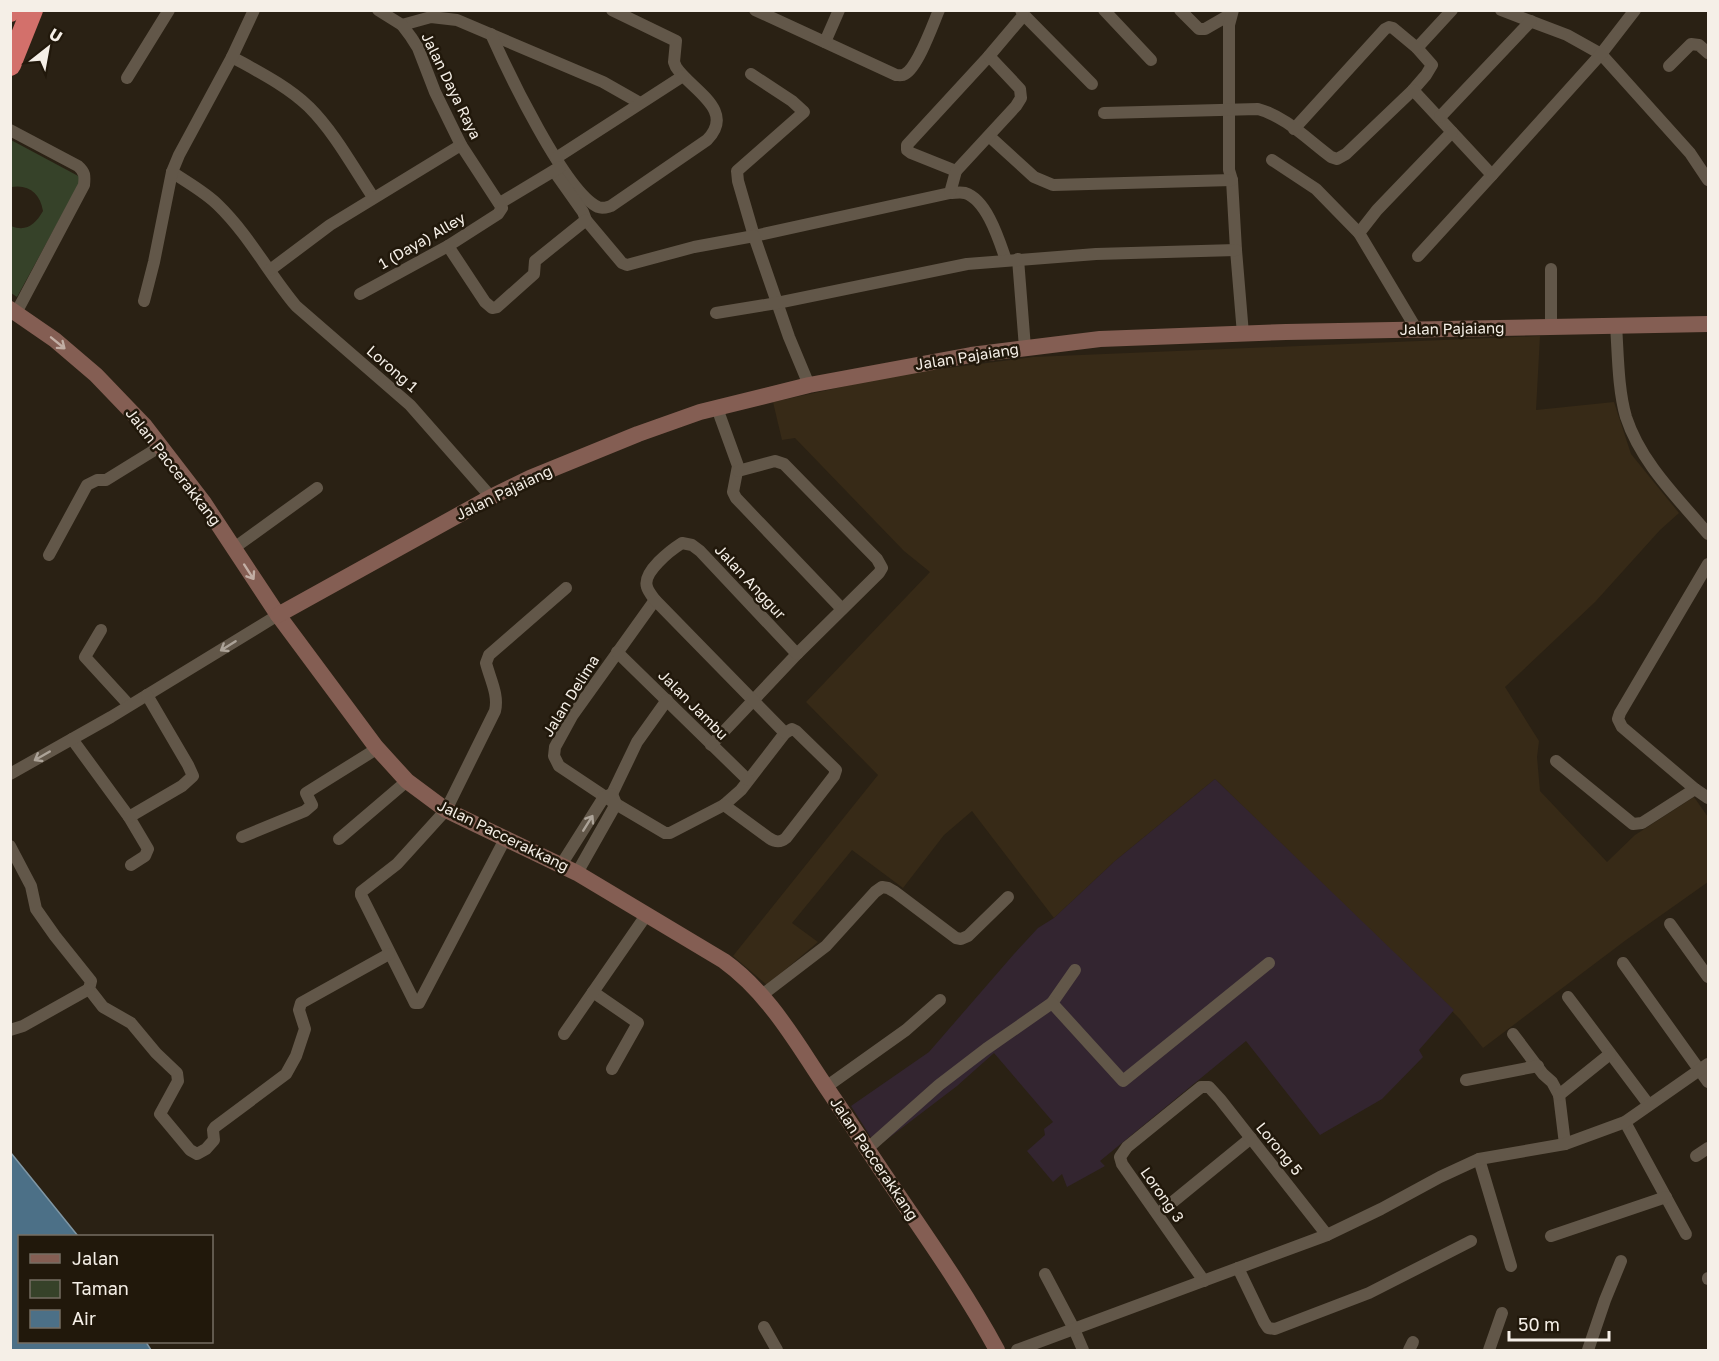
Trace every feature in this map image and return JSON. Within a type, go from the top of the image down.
[{"type":"highway","points":[[10,64],[32,10]]},
{"type":"main road","name":"Jalan Paccerakkang","points":[[13,311],[55,340],[96,375],[144,425],[204,503],[278,615],[378,748],[407,781],[446,810],[577,873],[647,914],[724,961],[738,971],[762,995],[940,1255],[997,1350]]},
{"type":"main road","name":"Jalan Pajaiang","points":[[278,615],[491,497],[539,475],[638,434],[717,408],[809,385],[971,355],[1100,339],[1551,326],[1708,324]]},
{"type":"street","points":[[127,78],[169,10]]},
{"type":"street","points":[[144,301],[172,172],[254,10]]},
{"type":"street","name":"Jalan Daya Raya","points":[[378,10],[398,18],[418,48],[435,92],[461,145],[499,209]]},
{"type":"street","points":[[557,165],[585,196],[599,207],[604,208],[611,206],[707,140],[716,130],[713,107],[682,76],[674,62],[677,42],[612,10]]},
{"type":"street","points":[[755,10],[896,75],[904,75],[916,61],[939,10]]},
{"type":"street","points":[[825,42],[839,10]]},
{"type":"street","points":[[1104,10],[1151,60]]},
{"type":"street","points":[[1180,10],[1199,29],[1205,29],[1232,12]]},
{"type":"street","points":[[1417,48],[1452,10]]},
{"type":"street","points":[[1501,10],[1567,35],[1601,54],[1690,153],[1708,180]]},
{"type":"street","points":[[1418,256],[1601,54],[1635,10]]},
{"type":"street","points":[[956,171],[911,153],[907,150],[907,145],[989,56],[1022,12],[1092,84]]},
{"type":"street","points":[[1232,12],[1229,25],[1229,170],[1232,180],[1243,334]]},
{"type":"street","points":[[398,18],[450,14],[603,82],[640,103]]},
{"type":"street","points":[[1440,117],[1531,21]]},
{"type":"street","points":[[1104,113],[1258,109],[1269,112],[1331,157],[1341,158],[1413,90],[1432,65],[1417,48],[1394,28],[1389,27],[1294,129]]},
{"type":"street","points":[[491,34],[586,220],[627,265],[694,247],[754,237],[950,193],[966,193],[984,209],[1012,260],[1025,348]]},
{"type":"street","points":[[1669,66],[1691,44],[1699,45],[1708,53]]},
{"type":"street","points":[[950,193],[956,171],[1016,106],[1021,94],[1020,89],[989,56]]},
{"type":"street","points":[[232,57],[290,91],[309,107],[340,146],[373,197]]},
{"type":"street","points":[[751,75],[792,101],[804,112],[737,171],[754,237],[789,338],[809,385]]},
{"type":"street","name":"1 (Daya) Alley","points":[[360,294],[448,246],[640,103],[682,76]]},
{"type":"street","points":[[1413,90],[1492,175]]},
{"type":"street","points":[[10,130],[78,166],[85,176],[84,185],[13,311]]},
{"type":"street","points":[[1359,233],[1377,210],[1452,132]]},
{"type":"street","points":[[989,136],[1034,177],[1053,185],[1232,180]]},
{"type":"street","points":[[270,270],[330,225],[461,145]]},
{"type":"street","points":[[1272,160],[1316,189],[1359,233],[1418,330]]},
{"type":"street","name":"Lorong 1","points":[[172,172],[224,211],[296,306],[410,405],[491,497]]},
{"type":"street","points":[[448,246],[485,302],[492,308],[497,307],[534,274],[535,261],[586,220]]},
{"type":"street","points":[[716,313],[777,303],[953,266],[1096,254],[1236,250]]},
{"type":"street","points":[[1551,269],[1551,326]]},
{"type":"street","points":[[1616,325],[1623,406],[1637,444],[1655,471],[1708,534]]},
{"type":"street","points":[[717,408],[738,466],[733,492],[736,498],[842,609]]},
{"type":"street","points":[[49,555],[87,485],[97,480],[106,480],[161,446]]},
{"type":"street","points":[[711,745],[797,654],[879,573],[881,564],[784,464],[775,461],[738,471]]},
{"type":"street","points":[[234,548],[317,488]]},
{"type":"street","name":"Jalan Anggur","points":[[655,600],[647,588],[646,580],[654,567],[675,548],[682,543],[688,543],[700,550],[722,572],[797,654]]},
{"type":"street","points":[[1708,564],[1618,719],[1622,728],[1708,798]]},
{"type":"street","points":[[506,839],[419,1003],[414,1002],[361,892],[398,864],[446,810],[495,711],[496,695],[486,663],[489,655],[566,588]]},
{"type":"street","points":[[655,600],[785,733]]},
{"type":"street","name":"Jalan Delima","points":[[611,798],[559,766],[554,756],[555,747],[573,716],[655,600]]},
{"type":"street","points":[[10,774],[147,695],[278,615]]},
{"type":"street","points":[[101,630],[85,657],[129,705]]},
{"type":"street","name":"Jalan Jambu","points":[[617,652],[748,780]]},
{"type":"street","points":[[129,817],[182,786],[193,776],[147,695]]},
{"type":"street","points":[[577,873],[630,754],[667,700]]},
{"type":"street","points":[[611,798],[665,833],[676,831],[724,805],[741,790],[785,733],[792,729],[836,770],[834,776],[786,838],[780,841],[775,841],[724,805]]},
{"type":"street","points":[[72,739],[129,817],[148,849],[145,855],[131,865]]},
{"type":"street","points":[[242,837],[305,811],[312,805],[306,793],[378,748]]},
{"type":"street","points":[[1556,761],[1633,824],[1642,823],[1695,789]]},
{"type":"street","points":[[339,839],[407,781]]},
{"type":"street","points":[[561,865],[611,798]]},
{"type":"street","points":[[10,846],[31,885],[36,909],[91,981],[89,989],[23,1026],[10,1030]]},
{"type":"street","points":[[762,995],[826,946],[882,887],[895,892],[956,938],[961,939],[968,936],[1008,897]]},
{"type":"street","points":[[564,1034],[647,914]]},
{"type":"street","points":[[1670,924],[1708,977]]},
{"type":"street","points":[[89,989],[103,1007],[131,1023],[156,1053],[177,1073],[178,1082],[160,1114],[190,1150],[197,1154],[206,1149],[214,1140],[215,1127],[286,1074],[296,1056],[305,1029],[299,1010],[301,1003],[389,954]]},
{"type":"street","points":[[1052,1003],[1123,1081],[1269,963]]},
{"type":"street","points":[[1623,963],[1704,1067],[1708,1082]]},
{"type":"street","points":[[867,1149],[939,1085],[1052,1003],[1076,970]]},
{"type":"street","points":[[593,992],[638,1023],[612,1069]]},
{"type":"street","points":[[1568,997],[1649,1106]]},
{"type":"street","points":[[826,1087],[906,1030],[940,1000]]},
{"type":"street","points":[[1513,1034],[1552,1082],[1559,1095],[1565,1144]]},
{"type":"street","points":[[1559,1095],[1610,1054]]},
{"type":"street","points":[[1466,1080],[1538,1066]]},
{"type":"street","points":[[1017,1350],[1327,1235],[1479,1159],[1565,1144],[1625,1122],[1704,1067]]},
{"type":"street","name":"Lorong 5","points":[[1205,1086],[1209,1087],[1220,1099],[1327,1235]]},
{"type":"street","name":"Lorong 3","points":[[1204,1281],[1122,1164],[1120,1157],[1122,1152],[1205,1086]]},
{"type":"street","points":[[1625,1122],[1686,1234]]},
{"type":"street","points":[[1158,1214],[1251,1138]]},
{"type":"street","points":[[1696,1156],[1708,1148]]},
{"type":"street","points":[[1479,1159],[1511,1266]]},
{"type":"street","points":[[1551,1236],[1666,1197]]},
{"type":"street","points":[[1238,1268],[1264,1322],[1268,1328],[1275,1329],[1369,1293],[1471,1241]]},
{"type":"street","points":[[1588,1350],[1621,1261]]},
{"type":"street","points":[[1045,1274],[1083,1350]]},
{"type":"street","points":[[1488,1350],[1502,1313]]},
{"type":"street","points":[[764,1328],[777,1350]]},
{"type":"shaded area","points":[[1540,336],[1536,410],[1614,402],[1631,454],[1679,513],[1660,530],[1595,602],[1505,687],[1539,741],[1537,757],[1540,791],[1607,862],[1635,835],[1694,797],[1708,817],[1708,882],[1626,940],[1483,1048],[1459,1018],[1215,779],[1115,861],[1054,918],[972,811],[944,835],[903,888],[852,850],[792,923],[818,942],[767,985],[733,956],[878,775],[806,702],[930,572],[904,551],[795,438],[782,440],[773,402],[901,374],[1033,357]]},
{"type":"shaded area","points":[[1215,779],[1454,1010],[1419,1050],[1423,1057],[1382,1099],[1320,1135],[1246,1041],[1100,1161],[1105,1166],[1067,1187],[1062,1174],[1053,1182],[1027,1151],[1045,1135],[1044,1129],[1053,1122],[994,1053],[957,1086],[877,1147],[851,1106],[929,1052],[1038,928],[1054,918],[1115,861]]},
{"type":"green space","points":[[11,140],[82,178],[17,297],[11,293],[11,226],[26,228],[37,220],[43,211],[33,191],[23,187],[11,187]]},
{"type":"water","points":[[11,1153],[77,1235],[18,1235],[18,1343],[147,1343],[151,1350],[11,1350]]}]
